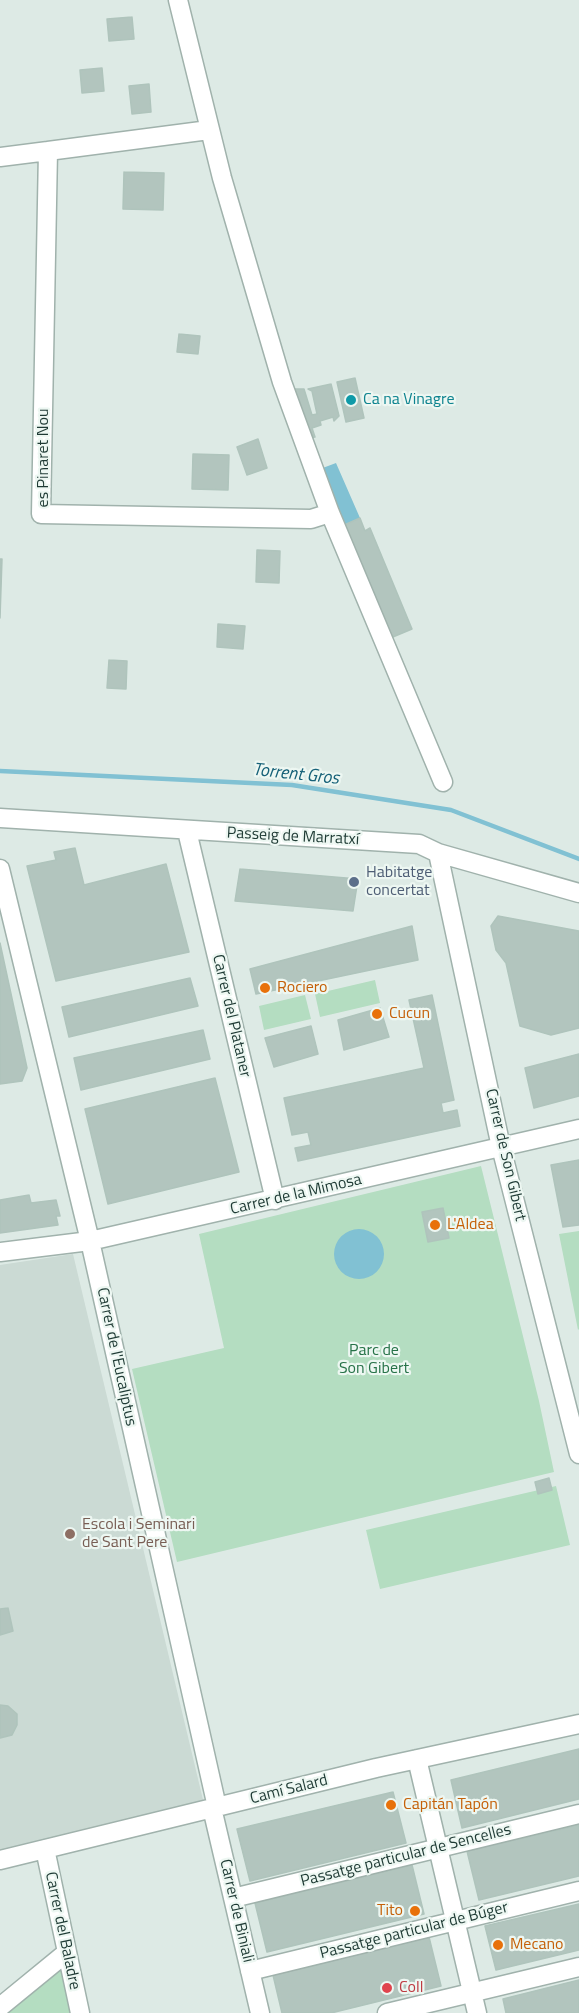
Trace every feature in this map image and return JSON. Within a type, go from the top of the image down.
[{"type":"street","points":[[178,0],[209,130],[282,382],[330,513],[443,782]]},
{"type":"street","points":[[0,158],[209,130]]},
{"type":"street","name":"es Pinaret Nou","points":[[48,151],[41,514],[311,519],[330,513]]},
{"type":"street","name":"Passeig de Marratxí","points":[[0,818],[419,844],[438,853],[579,893]]},
{"type":"street","name":"Carrer del Plataner","points":[[187,831],[275,1200]]},
{"type":"street","name":"Carrer de Son Gibert","points":[[438,853],[501,1147],[579,1454]]},
{"type":"street","name":"Carrer de l'Eucaliptus","points":[[0,869],[5,910],[90,1241],[214,1808]]},
{"type":"street","name":"Carrer de la Mimosa","points":[[0,1252],[90,1241],[579,1129]]},
{"type":"street","name":"Camí Salard","points":[[0,1860],[417,1759],[579,1724]]},
{"type":"street","points":[[417,1759],[477,2013]]},
{"type":"street","name":"Carrer de Biniali","points":[[214,1808],[260,2013]]},
{"type":"street","name":"Passatge particular de Sencelles","points":[[233,1898],[579,1814]]},
{"type":"street","name":"Carrer del Baladre","points":[[45,1849],[80,2013]]},
{"type":"street","name":"Passatge particular de Búger","points":[[250,1971],[579,1891]]},
{"type":"street","points":[[0,2007],[66,1953]]},
{"type":"street","points":[[387,2013],[579,1967]]},
{"type":"shaded area","name":"Escola i Seminari de Sant Pere","points":[[73,1254],[204,1804],[0,1851],[0,1265]]},
{"type":"green space","points":[[375,980],[380,1003],[320,1017],[315,994]]},
{"type":"green space","points":[[305,995],[311,1019],[264,1030],[259,1006]]},
{"type":"green space","name":"Parc de Son Gibert","points":[[481,1166],[539,1401],[554,1472],[177,1562],[132,1369],[224,1348],[199,1234]]},
{"type":"green space","points":[[579,1231],[579,1329],[578,1330],[559,1234]]},
{"type":"green space","points":[[556,1486],[570,1545],[380,1589],[366,1530]]},
{"type":"green space","points":[[66,1953],[80,2013],[0,2013]]},
{"type":"water","points":[[336,463],[360,518],[342,526],[320,469]]},
{"type":"water","points":[[364,1229],[377,1236],[383,1244],[383,1264],[377,1272],[369,1278],[354,1279],[341,1272],[335,1264],[334,1249],[341,1236],[349,1230]]},
{"type":"building","points":[[132,17],[134,39],[109,41],[107,19]]},
{"type":"building","points":[[102,68],[104,91],[82,93],[80,70]]},
{"type":"building","points":[[149,84],[151,112],[132,114],[129,86]]},
{"type":"building","points":[[124,172],[164,173],[163,210],[123,209]]},
{"type":"building","points":[[179,334],[200,336],[198,354],[177,352]]},
{"type":"building","name":"Ca na Vinagre","points":[[355,378],[364,418],[346,422],[337,382]]},
{"type":"building","points":[[331,384],[339,416],[334,421],[333,417],[320,421],[321,425],[312,428],[315,437],[309,438],[290,389],[304,389],[312,415],[317,414],[312,391],[308,389]]},
{"type":"building","points":[[258,439],[267,468],[247,475],[237,447]]},
{"type":"building","points":[[193,454],[229,455],[228,490],[192,489]]},
{"type":"building","points":[[360,518],[365,531],[370,528],[412,629],[388,639],[342,526]]},
{"type":"building","points":[[257,550],[280,551],[279,583],[256,582]]},
{"type":"building","points":[[0,559],[2,559],[0,618]]},
{"type":"building","points":[[218,624],[245,626],[243,649],[217,647]]},
{"type":"building","points":[[109,660],[127,661],[126,689],[107,688]]},
{"type":"building","points":[[75,848],[84,885],[166,864],[189,952],[56,981],[27,866],[56,860],[54,852]]},
{"type":"building","points":[[240,869],[358,879],[353,911],[235,901]]},
{"type":"building","points":[[498,916],[579,931],[579,1028],[551,1035],[520,1026],[506,963],[496,950],[491,926]]},
{"type":"building","points":[[412,926],[418,960],[256,994],[250,969]]},
{"type":"building","points":[[0,943],[27,1068],[22,1081],[0,1084]]},
{"type":"building","points":[[190,978],[198,1006],[69,1037],[62,1007]]},
{"type":"building","points":[[432,995],[454,1100],[441,1103],[443,1113],[457,1110],[460,1126],[298,1161],[295,1148],[311,1145],[308,1132],[292,1135],[284,1098],[424,1068],[409,1000]]},
{"type":"building","points":[[380,1008],[389,1037],[344,1050],[338,1020]]},
{"type":"building","points":[[311,1026],[318,1054],[274,1067],[265,1038]]},
{"type":"building","points":[[203,1030],[210,1059],[81,1090],[74,1058]]},
{"type":"building","points":[[579,1054],[579,1096],[534,1108],[525,1068]]},
{"type":"building","points":[[215,1078],[239,1172],[108,1204],[85,1109]]},
{"type":"building","points":[[579,1160],[579,1225],[563,1227],[551,1165]]},
{"type":"building","points":[[29,1195],[31,1203],[56,1200],[60,1216],[56,1216],[58,1225],[0,1233],[0,1200]]},
{"type":"building","name":"L'Aldea","points":[[443,1208],[449,1238],[428,1242],[422,1212]]},
{"type":"building","points":[[549,1478],[552,1490],[538,1494],[535,1482]]},
{"type":"building","points":[[8,1608],[13,1631],[0,1635],[0,1609]]},
{"type":"building","points":[[0,1705],[8,1706],[17,1714],[17,1725],[12,1735],[0,1738]]},
{"type":"building","points":[[579,1749],[579,1799],[462,1828],[451,1780]]},
{"type":"building","points":[[393,1792],[406,1843],[250,1881],[237,1829]]},
{"type":"building","points":[[579,1825],[579,1876],[479,1900],[467,1851]]},
{"type":"building","points":[[412,1865],[424,1914],[267,1952],[255,1903]]},
{"type":"building","points":[[579,1904],[579,1950],[496,1970],[485,1926]]},
{"type":"building","points":[[429,1937],[441,1986],[331,2013],[282,2013],[273,1975]]},
{"type":"building","points":[[579,1980],[579,2013],[506,2013],[503,1999]]},
{"type":"waterway","name":"Torrent Gros","points":[[0,771],[292,785],[451,810],[579,859]]},
{"type":"place","name":"Ca na Vinagre","points":[[351,400]]},
{"type":"place","name":"Habitatge concertat","points":[[354,882]]},
{"type":"place","name":"Rociero","points":[[265,988]]},
{"type":"place","name":"Cucun","points":[[377,1014]]},
{"type":"place","name":"L'Aldea","points":[[435,1225]]},
{"type":"place","name":"Escola i Seminari de Sant Pere","points":[[70,1534]]},
{"type":"place","name":"Capitán Tapón","points":[[391,1805]]},
{"type":"place","name":"Tito","points":[[415,1911]]},
{"type":"place","name":"Mecano","points":[[498,1945]]},
{"type":"place","name":"Coll","points":[[387,1988]]}]
